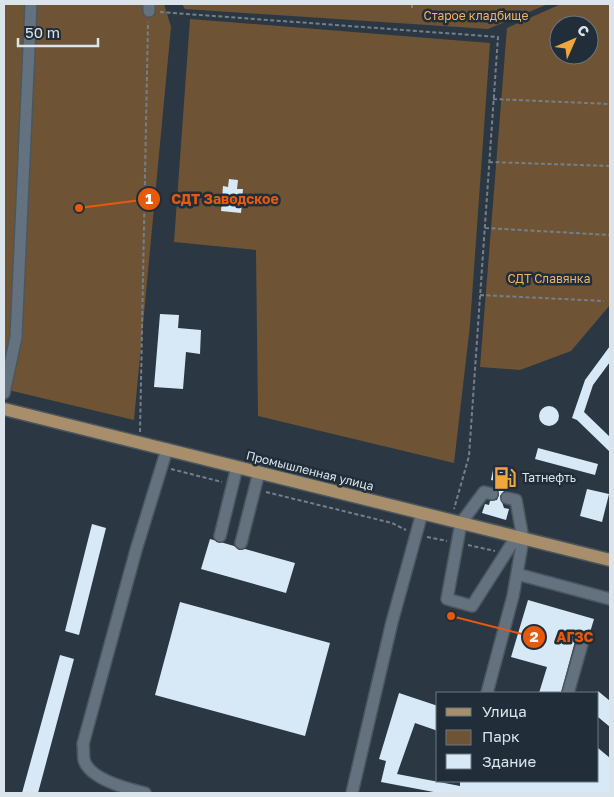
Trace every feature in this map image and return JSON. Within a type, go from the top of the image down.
[{"type":"main road","name":"Промышленная улица","points":[[4,410],[610,560]]},
{"type":"lane","points":[[4,393],[16,337],[31,4]]},
{"type":"lane","points":[[145,793],[123,787],[97,775],[84,761],[84,744],[136,550],[167,449]]},
{"type":"lane","points":[[220,536],[238,467]]},
{"type":"lane","points":[[241,543],[259,472]]},
{"type":"lane","points":[[492,494],[484,492],[456,522],[447,599],[472,606],[520,538]]},
{"type":"lane","points":[[487,692],[517,574],[520,538],[516,500],[507,498]]},
{"type":"lane","points":[[352,793],[392,622],[422,513]]},
{"type":"lane","points":[[517,574],[610,600]]},
{"type":"lane","points":[[568,692],[582,644]]},
{"type":"path","points":[[139,442],[146,53],[149,7],[498,37],[469,456],[456,522]]},
{"type":"path","points":[[493,99],[610,104]]},
{"type":"path","points":[[489,162],[610,166]]},
{"type":"path","points":[[485,228],[610,235]]},
{"type":"path","points":[[480,295],[604,301]]},
{"type":"path","points":[[161,467],[233,484]]},
{"type":"path","points":[[255,490],[392,523],[416,535],[449,542]]},
{"type":"path","points":[[465,545],[496,552]]},
{"type":"green space","points":[[4,4],[164,4],[171,27],[134,420],[4,389]]},
{"type":"green space","name":"Старое кладбище","points":[[182,4],[548,4],[488,29],[185,9]]},
{"type":"green space","name":"СДТ Славянка","points":[[561,4],[610,4],[610,305],[571,351],[520,370],[480,367],[507,28]]},
{"type":"green space","points":[[190,19],[490,43],[470,325],[454,463],[258,416],[256,250],[174,242]]},
{"type":"building","points":[[229,179],[238,180],[237,189],[243,189],[241,213],[221,211],[223,186],[228,187]]},
{"type":"building","points":[[160,314],[179,315],[178,328],[201,330],[200,354],[186,352],[183,389],[154,387]]},
{"type":"building","points":[[610,346],[610,362],[593,385],[584,412],[610,437],[610,452],[577,420],[572,418],[585,380]]},
{"type":"building","points":[[549,406],[556,409],[559,416],[556,423],[549,426],[542,423],[539,416],[542,409]]},
{"type":"building","points":[[538,448],[598,464],[595,475],[535,459]]},
{"type":"building","points":[[493,470],[517,476],[514,486],[510,485],[509,491],[504,491],[500,496],[504,508],[509,509],[506,520],[482,513],[485,504],[489,505],[490,501],[497,500],[499,495],[498,489],[494,487],[496,481],[491,480]]},
{"type":"building","points":[[587,489],[609,494],[602,522],[580,516]]},
{"type":"building","points":[[92,524],[106,528],[79,635],[65,631]]},
{"type":"building","points":[[210,539],[234,546],[239,550],[245,549],[295,563],[286,593],[201,569]]},
{"type":"building","points":[[528,600],[594,619],[588,639],[579,636],[575,641],[561,692],[539,692],[547,667],[511,657]]},
{"type":"building","points":[[180,602],[330,643],[305,736],[155,695]]},
{"type":"building","points":[[60,655],[74,659],[38,793],[22,793]]},
{"type":"building","points":[[598,692],[610,701],[610,727],[599,718]]},
{"type":"building","points":[[399,693],[436,705],[436,730],[415,723],[397,774],[460,786],[460,782],[599,782],[599,749],[610,758],[610,793],[439,793],[381,782],[386,761],[379,759]]},
{"type":"place","name":"СДТ Заводское","points":[[79,208]]},
{"type":"place","name":"Татнефть","points":[[505,478]]},
{"type":"place","name":"АГЗС","points":[[451,616]]}]
